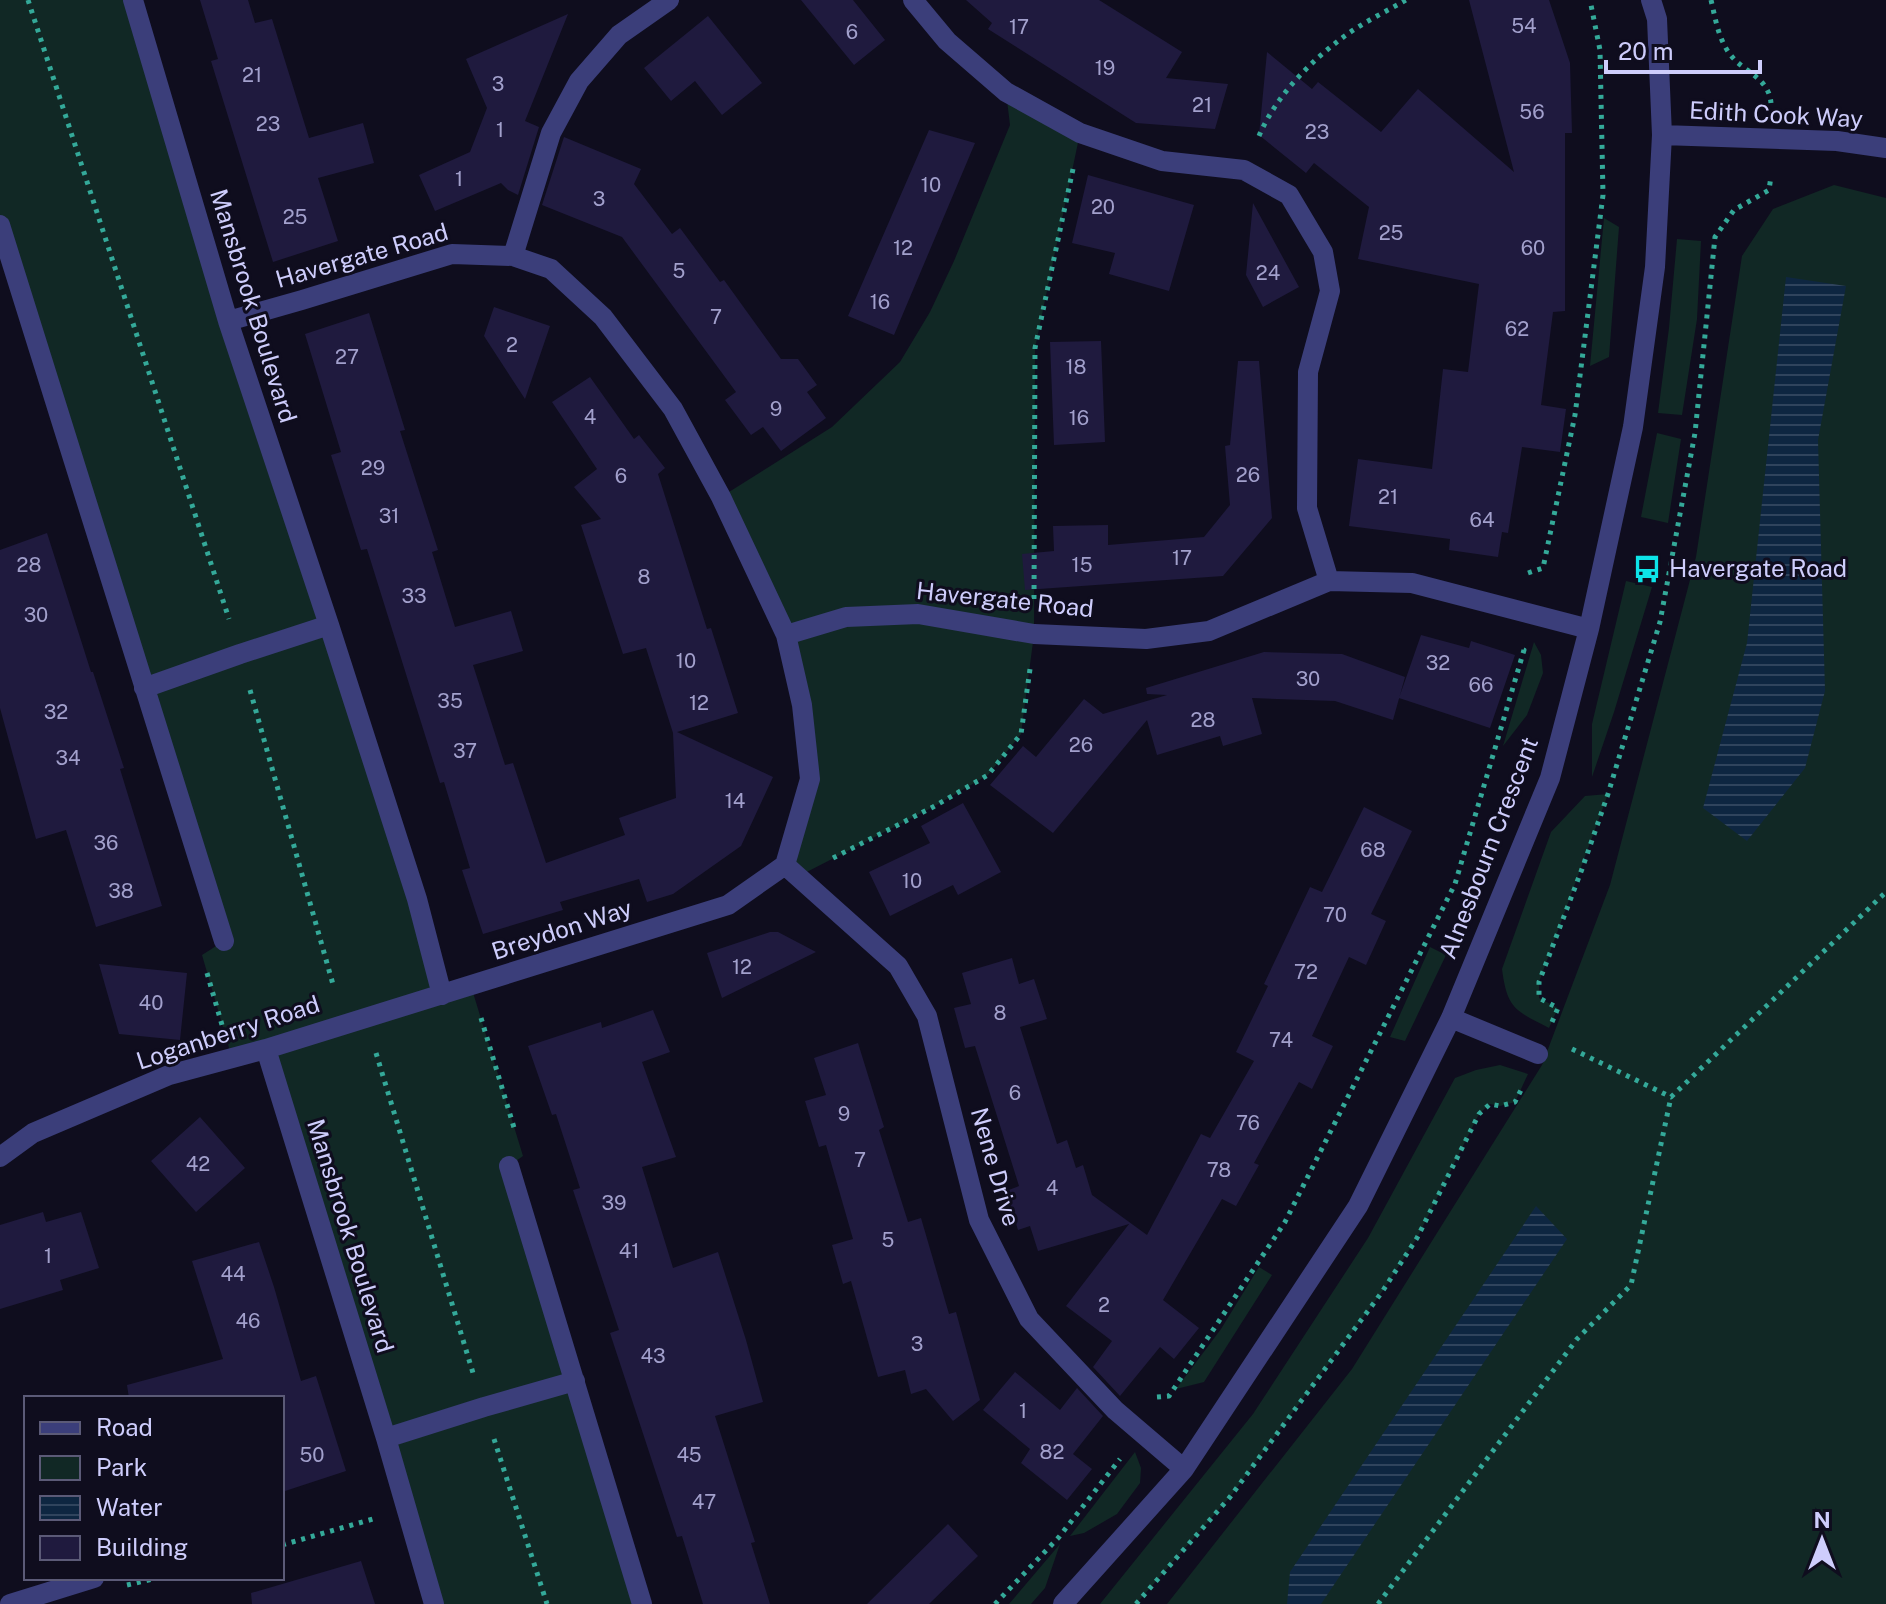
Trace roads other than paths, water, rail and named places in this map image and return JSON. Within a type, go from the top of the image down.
[{"type":"street","name":"Mansbrook Boulevard","points":[[133,0],[228,321],[417,899],[442,995]]},
{"type":"street","points":[[513,256],[551,133],[579,81],[619,35],[669,0]]},
{"type":"street","points":[[913,0],[947,41],[1006,92],[1080,133],[1162,161],[1244,170],[1289,195],[1323,252],[1330,291],[1308,372],[1307,508],[1329,581]]},
{"type":"street","name":"Alnesbourn Crescent","points":[[1063,1604],[1184,1469],[1358,1206],[1451,1018],[1550,778],[1589,629],[1633,427],[1655,267],[1662,135],[1657,19],[1651,0]]},
{"type":"street","name":"Edith Cook Way","points":[[1662,135],[1837,141],[1886,148]]},
{"type":"street","points":[[0,225],[6,265],[224,941]]},
{"type":"street","name":"Havergate Road","points":[[228,321],[452,254],[513,256],[551,269],[603,317],[673,409],[721,497],[786,635],[802,705],[810,779],[791,871]]},
{"type":"street","name":"Havergate Road","points":[[786,635],[846,617],[918,614],[1034,634],[1146,639],[1209,631],[1329,581],[1412,583],[1589,629]]},
{"type":"street","points":[[144,688],[329,625]]},
{"type":"street","name":"Breydon Way","points":[[344,1023],[728,905],[791,871]]},
{"type":"street","name":"Nene Drive","points":[[791,871],[898,966],[927,1016],[979,1220],[1029,1319],[1115,1410],[1184,1469]]},
{"type":"street","points":[[1451,1018],[1538,1054]]},
{"type":"street","name":"Loganberry Road","points":[[0,1157],[33,1133],[169,1075],[266,1049],[344,1023]]},
{"type":"street","name":"Mansbrook Boulevard","points":[[266,1049],[434,1604]]},
{"type":"street","points":[[509,1166],[642,1604]]},
{"type":"street","points":[[386,1438],[575,1381]]},
{"type":"street","points":[[10,1604],[88,1580]]},
{"type":"water","points":[[1786,277],[1846,286],[1818,440],[1825,691],[1805,768],[1747,841],[1703,808],[1747,643]]},
{"type":"water","points":[[1536,1206],[1567,1239],[1321,1604],[1287,1604],[1290,1572]]},
{"type":"place","name":"Havergate Road","points":[[1647,569]]}]
